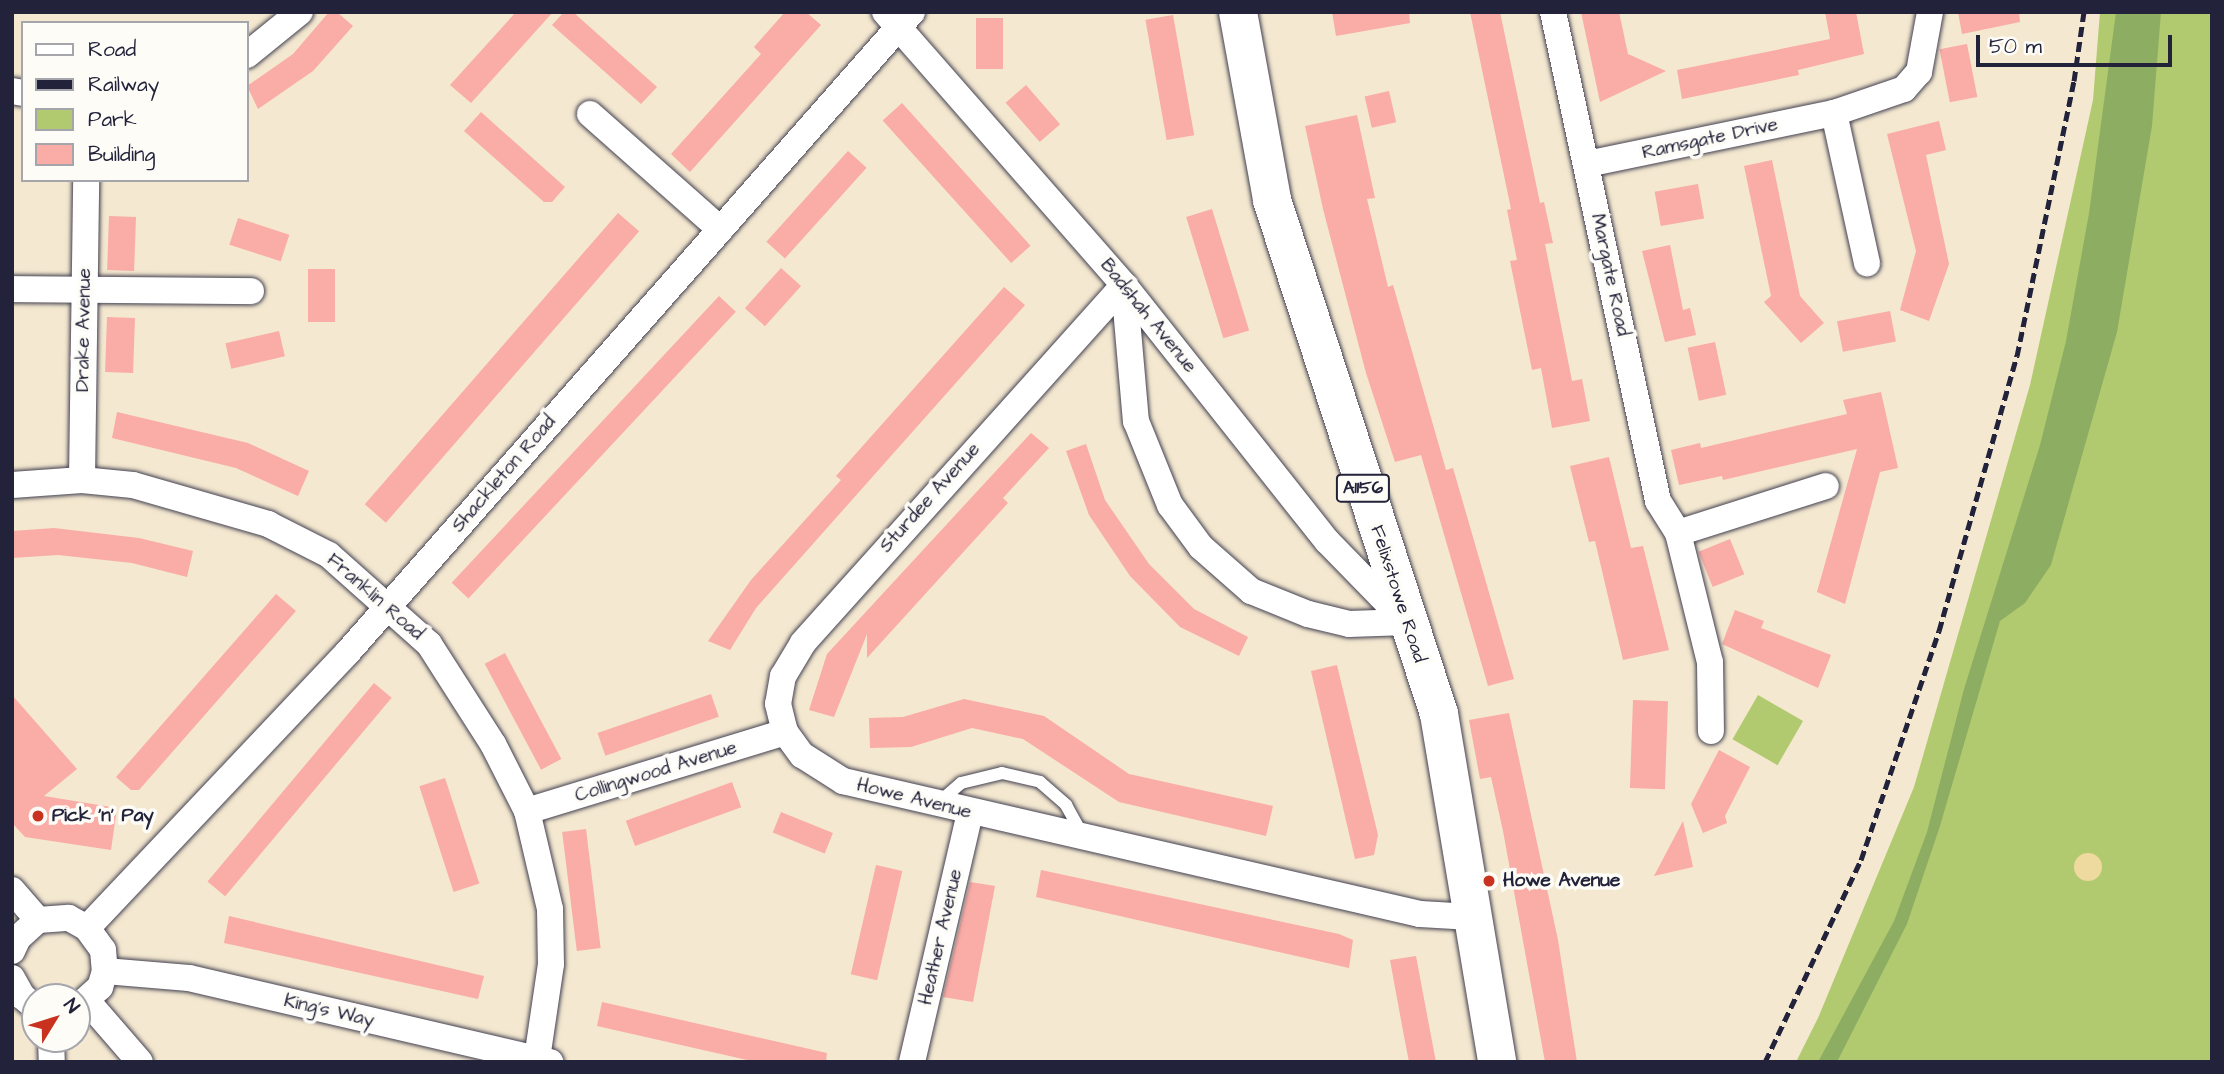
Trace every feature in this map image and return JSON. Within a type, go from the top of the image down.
[{"type":"main road","name":"Felixstowe Road","points":[[1238,12],[1272,200],[1439,714],[1497,1062]]},
{"type":"street","points":[[248,54],[300,12]]},
{"type":"street","name":"Margate Road","points":[[1553,12],[1658,501],[1678,533],[1710,662],[1711,731]]},
{"type":"street","name":"Ramsgate Drive","points":[[1587,164],[1834,113],[1905,89],[1919,72],[1930,12]]},
{"type":"street","name":"Badshah Avenue","points":[[899,17],[1124,285],[1327,541],[1407,622]]},
{"type":"street","name":"Shackleton Road","points":[[87,928],[390,604],[720,229],[899,17]]},
{"type":"street","points":[[1834,113],[1867,263]]},
{"type":"street","points":[[590,114],[720,229]]},
{"type":"street","name":"Drake Avenue","points":[[82,480],[86,182]]},
{"type":"street","points":[[1124,285],[1136,421],[1170,505],[1201,547],[1251,591],[1308,614],[1349,624],[1407,622]]},
{"type":"street","name":"Sturdee Avenue","points":[[785,732],[778,704],[783,676],[803,643],[1124,285]]},
{"type":"street","points":[[12,289],[251,292]]},
{"type":"street","name":"Franklin Road","points":[[12,485],[82,480],[175,494],[268,524],[329,555],[390,604],[429,643],[453,679],[527,811],[550,909],[551,964],[544,1060]]},
{"type":"street","points":[[1678,533],[1826,486]]},
{"type":"street","name":"Howe Avenue","points":[[785,732],[802,755],[843,781],[970,813],[1420,914],[1472,917]]},
{"type":"street","name":"Collingwood Avenue","points":[[527,811],[785,732]]},
{"type":"street","name":"Heather Avenue","points":[[912,1062],[970,813]]},
{"type":"street","points":[[12,890],[38,920]]},
{"type":"street","points":[[12,951],[18,938],[38,920],[69,918],[87,928],[103,950],[105,971],[91,992]]},
{"type":"street","name":"King's Way","points":[[105,971],[189,978],[544,1060]]},
{"type":"street","points":[[91,1014],[139,1062]]},
{"type":"lane","points":[[937,804],[973,777],[1014,776],[1040,782],[1066,805],[1084,839]]},
{"type":"green space","points":[[2100,12],[2212,12],[2212,1062],[1796,1062],[1818,1018],[1914,787],[2030,385],[2093,100]]},
{"type":"green space","points":[[2116,12],[2161,12],[2152,126],[2117,332],[2051,565],[2025,603],[2000,621],[1940,826],[1907,924],[1837,1062],[1818,1062],[1894,921],[1927,832],[1964,689],[2040,445],[2066,341],[2089,213]]},
{"type":"green space","points":[[1758,695],[1803,721],[1778,765],[1732,739]]},
{"type":"sand","points":[[2088,853],[2098,857],[2102,867],[2098,877],[2088,881],[2078,877],[2074,867],[2078,857]]},
{"type":"building","points":[[329,12],[337,12],[353,26],[313,71],[258,109],[248,85],[293,54]]},
{"type":"building","points":[[516,12],[553,12],[471,103],[450,85]]},
{"type":"building","points":[[564,12],[573,12],[657,87],[641,104],[552,25]]},
{"type":"building","points":[[785,12],[806,12],[821,25],[690,172],[671,154],[761,54],[754,47]]},
{"type":"building","points":[[1332,12],[1409,12],[1410,23],[1336,36]]},
{"type":"building","points":[[1470,12],[1500,12],[1540,203],[1544,202],[1553,243],[1545,244],[1572,381],[1582,379],[1590,421],[1552,428],[1541,368],[1532,370],[1510,261],[1517,260],[1507,210],[1511,209]]},
{"type":"building","points":[[1581,12],[1619,12],[1628,54],[1666,71],[1600,102]]},
{"type":"building","points":[[1825,12],[1856,12],[1864,54],[1798,70],[1799,75],[1682,99],[1677,70],[1830,39]]},
{"type":"building","points":[[1958,12],[2019,12],[2020,22],[1962,34]]},
{"type":"building","points":[[1173,15],[1194,135],[1167,140],[1145,20]]},
{"type":"building","points":[[976,18],[1003,18],[1003,69],[976,69]]},
{"type":"building","points":[[1967,44],[1977,97],[1950,102],[1940,49]]},
{"type":"building","points":[[1026,85],[1060,124],[1040,142],[1006,103]]},
{"type":"building","points":[[1389,91],[1396,122],[1372,128],[1365,97]]},
{"type":"building","points":[[902,103],[1030,246],[1011,263],[883,120]]},
{"type":"building","points":[[481,112],[565,187],[552,202],[544,202],[464,131]]},
{"type":"building","points":[[1357,115],[1375,198],[1367,199],[1388,287],[1393,285],[1446,470],[1453,468],[1514,679],[1488,686],[1421,455],[1395,462],[1366,373],[1323,209],[1305,126]]},
{"type":"building","points":[[1939,121],[1946,150],[1926,155],[1949,264],[1929,321],[1900,310],[1916,251],[1887,134]]},
{"type":"building","points":[[848,151],[867,168],[785,258],[766,242]]},
{"type":"building","points":[[1772,160],[1800,296],[1824,323],[1801,343],[1764,302],[1771,296],[1744,166]]},
{"type":"building","points":[[1698,184],[1704,218],[1661,226],[1655,192]]},
{"type":"building","points":[[1212,209],[1249,330],[1223,338],[1186,217]]},
{"type":"building","points":[[618,213],[639,231],[386,523],[365,504]]},
{"type":"building","points":[[109,216],[136,217],[134,271],[107,270]]},
{"type":"building","points":[[238,218],[289,235],[281,261],[229,245]]},
{"type":"building","points":[[1670,245],[1683,310],[1690,308],[1696,335],[1665,342],[1642,251]]},
{"type":"building","points":[[781,268],[801,286],[765,326],[745,308]]},
{"type":"building","points":[[308,269],[335,269],[335,322],[308,322]]},
{"type":"building","points":[[1004,287],[1025,305],[756,608],[730,650],[708,641],[751,580],[841,480],[836,476]]},
{"type":"building","points":[[719,296],[736,312],[468,598],[452,583]]},
{"type":"building","points":[[1890,311],[1896,341],[1843,352],[1837,321]]},
{"type":"building","points":[[107,317],[135,318],[133,373],[105,372]]},
{"type":"building","points":[[279,331],[285,356],[231,369],[225,343]]},
{"type":"building","points":[[1715,342],[1726,395],[1699,401],[1688,348]]},
{"type":"building","points":[[1881,392],[1898,468],[1880,472],[1845,604],[1817,592],[1857,449],[1723,480],[1722,476],[1679,485],[1671,450],[1700,443],[1701,448],[1847,414],[1843,400]]},
{"type":"building","points":[[117,412],[248,443],[309,471],[298,496],[236,468],[112,438]]},
{"type":"building","points":[[1031,433],[1049,448],[1003,498],[1008,503],[867,658],[867,634],[834,717],[809,710],[827,654]]},
{"type":"building","points":[[1086,444],[1105,500],[1149,564],[1194,609],[1248,637],[1239,656],[1180,627],[1130,576],[1089,515],[1066,451]]},
{"type":"building","points":[[1609,457],[1631,548],[1643,546],[1669,650],[1623,660],[1595,541],[1589,542],[1570,466]]},
{"type":"building","points":[[54,528],[139,538],[193,551],[187,577],[132,563],[58,555],[12,558],[12,531]]},
{"type":"building","points":[[1730,539],[1744,574],[1713,587],[1698,552]]},
{"type":"building","points":[[276,594],[296,611],[139,790],[131,790],[116,777]]},
{"type":"building","points":[[1735,610],[1764,621],[1761,628],[1831,655],[1818,688],[1722,644]]},
{"type":"building","points":[[505,653],[561,759],[541,770],[485,664]]},
{"type":"building","points":[[1337,665],[1378,835],[1374,855],[1355,859],[1311,671]]},
{"type":"building","points":[[374,683],[392,698],[225,896],[208,881]]},
{"type":"building","points":[[711,694],[719,717],[605,756],[598,733]]},
{"type":"building","points":[[12,695],[77,769],[44,796],[117,808],[111,850],[25,837],[12,823]]},
{"type":"building","points":[[964,699],[1044,716],[1129,774],[1273,806],[1266,836],[1119,802],[1023,739],[972,728],[911,747],[870,748],[869,718],[903,717]]},
{"type":"building","points":[[1633,700],[1668,701],[1665,789],[1630,788]]},
{"type":"building","points":[[1509,713],[1558,940],[1577,1062],[1545,1062],[1491,777],[1480,779],[1469,720]]},
{"type":"building","points":[[1719,750],[1750,767],[1725,816],[1727,823],[1703,833],[1691,804]]},
{"type":"building","points":[[445,778],[479,884],[454,892],[419,786]]},
{"type":"building","points":[[732,782],[741,807],[635,846],[626,821]]},
{"type":"building","points":[[781,812],[833,833],[825,853],[773,832]]},
{"type":"building","points":[[1683,821],[1693,867],[1654,876]]},
{"type":"building","points":[[586,829],[601,948],[577,951],[562,832]]},
{"type":"building","points":[[876,865],[902,871],[877,980],[851,974]]},
{"type":"building","points":[[1041,870],[1339,934],[1353,940],[1349,968],[1036,897]]},
{"type":"building","points":[[970,882],[995,886],[973,1002],[943,997]]},
{"type":"building","points":[[229,916],[484,976],[478,999],[224,943]]},
{"type":"building","points":[[1416,956],[1436,1062],[1409,1062],[1403,1031],[1390,960]]},
{"type":"building","points":[[602,1002],[827,1053],[826,1062],[756,1062],[597,1026]]},
{"type":"railway","points":[[1765,1062],[1861,860],[1939,631],[2017,356],[2074,81],[2084,12]]},
{"type":"place","name":"Pick 'n' Pay","points":[[38,816]]},
{"type":"place","name":"Howe Avenue","points":[[1489,881]]}]
